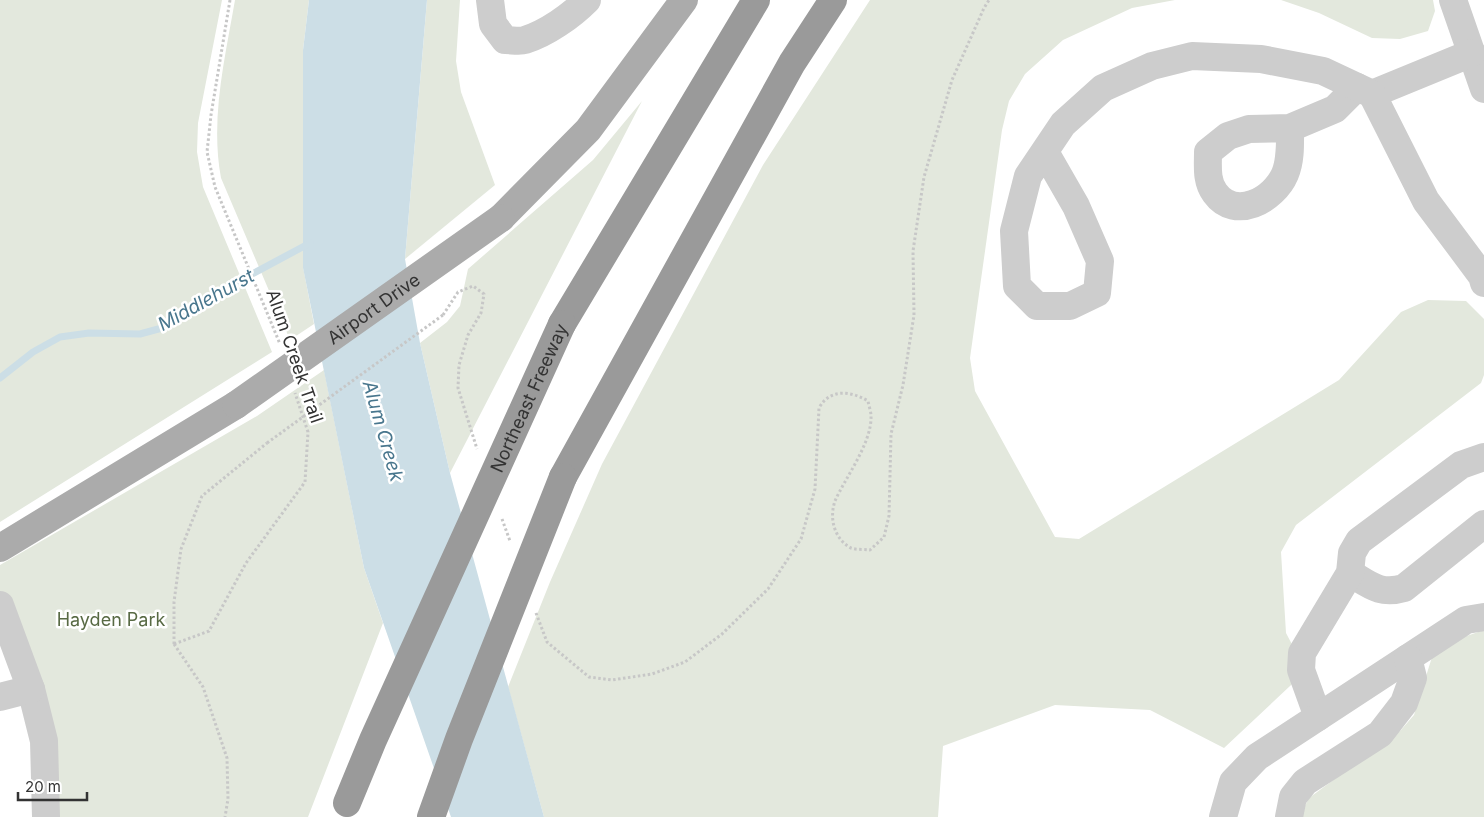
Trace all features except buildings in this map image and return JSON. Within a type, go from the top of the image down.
[{"type":"highway","name":"Northeast Freeway","points":[[345,810],[372,740],[562,324],[756,0]]},
{"type":"highway","points":[[431,817],[459,739],[563,477],[792,62],[833,0]]},
{"type":"main road","name":"Airport Drive","points":[[0,548],[236,405],[501,218],[588,130],[684,0]]},
{"type":"street","points":[[490,0],[493,24],[505,40],[523,41],[539,34],[576,10],[587,0]]},
{"type":"street","points":[[1453,0],[1484,90]]},
{"type":"street","points":[[1290,128],[1335,109],[1364,90],[1472,52]]},
{"type":"street","points":[[1045,152],[1076,206],[1100,261],[1096,293],[1070,306],[1037,306],[1017,286],[1014,231],[1028,176],[1063,124],[1103,88],[1152,66],[1192,56],[1261,60],[1323,71],[1364,90],[1426,202],[1482,276],[1484,283]]},
{"type":"street","points":[[1318,717],[1301,670],[1302,653],[1350,574],[1352,553],[1359,541],[1461,465],[1484,457]]},
{"type":"street","points":[[1350,574],[1377,589],[1391,592],[1404,588],[1484,524]]},
{"type":"street","points":[[0,605],[31,689],[44,741],[46,817]]},
{"type":"street","points":[[1223,817],[1233,782],[1257,757],[1466,620],[1484,617]]},
{"type":"street","points":[[1289,817],[1293,797],[1305,782],[1380,734],[1404,703],[1413,678],[1408,658]]},
{"type":"street","points":[[0,697],[31,689]]},
{"type":"path","name":"Alum Creek Trail","points":[[230,0],[211,115],[208,152],[215,187],[282,350]]},
{"type":"path","points":[[534,605],[547,642],[589,678],[612,680],[652,674],[685,662],[722,634],[768,589],[801,539],[815,489],[819,408],[832,393],[855,393],[868,402],[872,417],[865,442],[852,473],[835,502],[832,520],[838,538],[852,549],[870,550],[884,537],[889,516],[891,434],[903,385],[914,315],[914,251],[924,176],[952,80],[989,0]]},
{"type":"path","points":[[225,817],[228,799],[227,758],[203,687],[174,644],[174,602],[181,548],[202,496],[266,442],[443,315],[458,292],[473,286],[484,294],[481,313],[468,336],[459,365],[458,388],[480,458]]},
{"type":"path","name":"Alum Creek Trail","points":[[174,644],[209,631],[246,563],[305,482],[308,432],[293,386]]},
{"type":"path","points":[[500,513],[514,550]]},
{"type":"green space","points":[[0,0],[222,0],[198,123],[197,152],[203,187],[272,352],[0,522]]},
{"type":"green space","points":[[235,0],[309,0],[303,50],[303,267],[314,324],[290,340],[221,178],[218,156],[218,111],[223,66]]},
{"type":"green space","points":[[427,0],[460,0],[456,61],[461,92],[495,185],[405,259]]},
{"type":"green space","points":[[870,0],[1175,0],[1132,8],[1063,40],[1025,74],[1009,101],[1002,130],[970,358],[975,391],[1055,537],[1079,539],[1339,380],[1401,312],[1428,300],[1466,301],[1484,319],[1484,375],[1481,383],[1296,525],[1281,552],[1286,633],[1306,671],[1224,748],[1150,710],[1055,705],[943,746],[938,817],[544,817],[508,687],[550,582],[602,464],[763,165]]},
{"type":"green space","points":[[1281,0],[1433,0],[1435,11],[1428,31],[1400,39],[1372,38],[1319,13]]},
{"type":"green space","points":[[642,101],[450,473],[420,343],[447,322],[460,306],[468,269],[593,160]]},
{"type":"green space","name":"Hayden Park","points":[[324,370],[364,568],[383,623],[308,817],[35,817],[34,733],[0,622],[0,565],[257,416]]},
{"type":"green space","points":[[1484,630],[1484,817],[1299,817],[1309,798],[1401,730],[1414,715],[1432,657],[1455,640]]},
{"type":"water","name":"Alum Creek","points":[[309,0],[427,0],[405,259],[420,343],[450,473],[544,817],[451,817],[364,568],[303,268],[303,50]]},
{"type":"waterway","name":"Middlehurst","points":[[0,378],[33,352],[60,337],[89,333],[140,334],[162,328],[212,301],[228,287],[310,243]]}]
